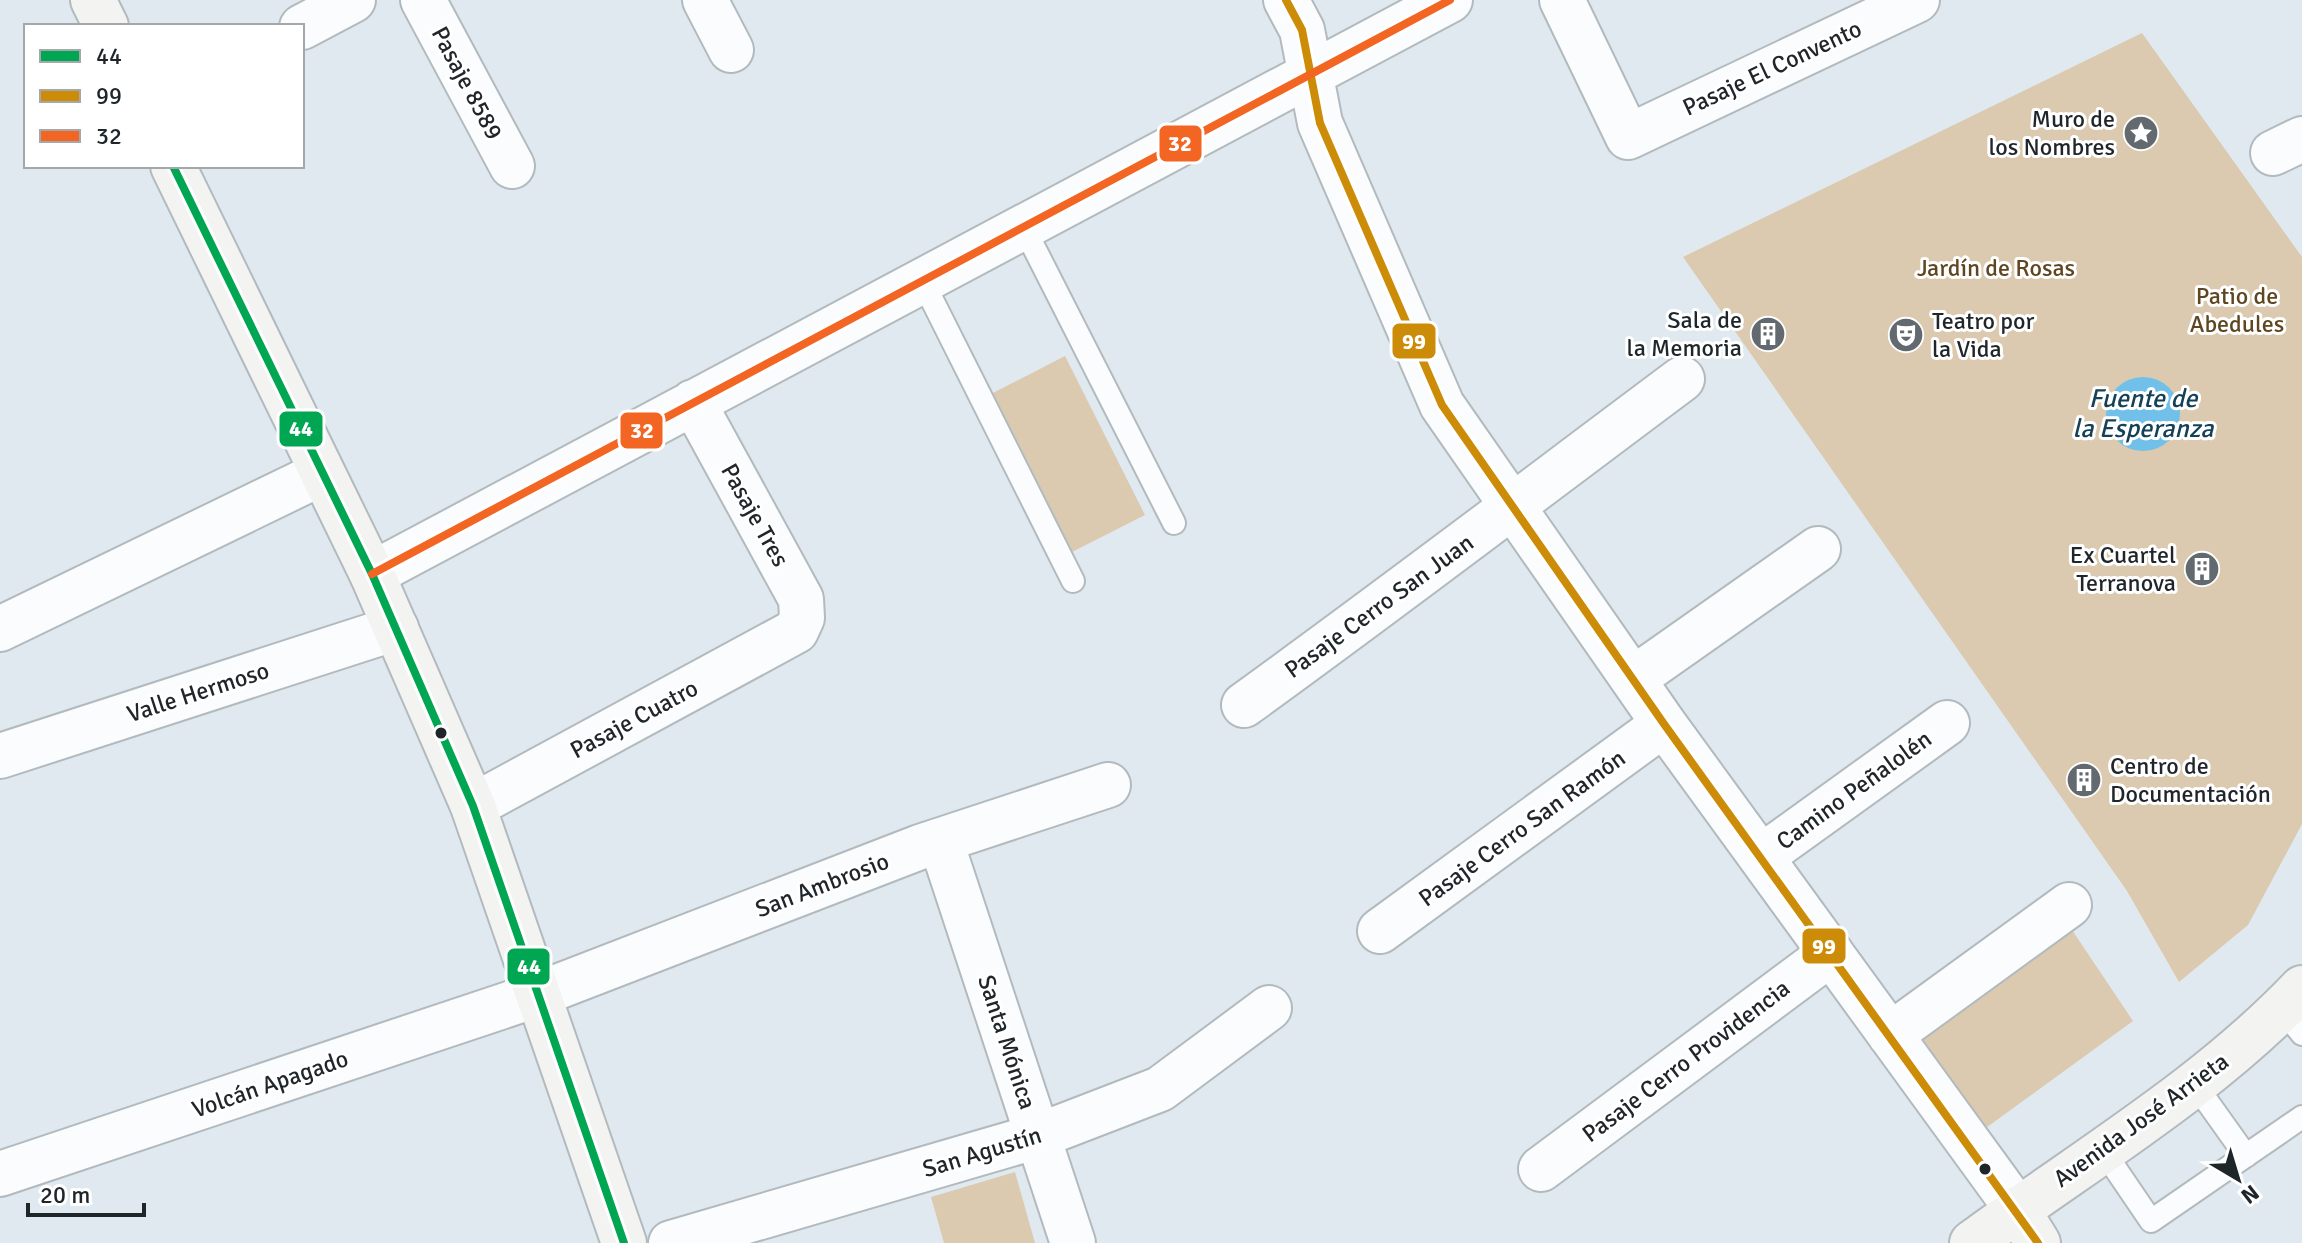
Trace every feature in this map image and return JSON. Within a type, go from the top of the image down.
[{"type":"street","points":[[93,0],[105,24]]},
{"type":"street","points":[[304,26],[353,0]]},
{"type":"street","name":"Pasaje 8589","points":[[423,0],[512,166]]},
{"type":"street","points":[[705,0],[731,50]]},
{"type":"street","name":"Camino Peñalolén","points":[[1286,0],[1302,30],[1320,123],[1442,405],[1664,724],[2028,1226]]},
{"type":"street","points":[[372,574],[1450,0]]},
{"type":"street","name":"Pasaje El Convento","points":[[1562,0],[1628,137],[1917,0]]},
{"type":"street","points":[[174,168],[372,574],[473,806],[624,1243]]},
{"type":"street","points":[[1512,505],[1682,379]]},
{"type":"street","name":"Pasaje Tres","points":[[693,402],[801,599],[802,618],[796,631]]},
{"type":"street","points":[[0,629],[322,473]]},
{"type":"street","name":"Pasaje Cerro San Juan","points":[[1244,705],[1467,544],[1512,505]]},
{"type":"street","points":[[1633,679],[1818,549]]},
{"type":"street","name":"Valle Hermoso","points":[[0,756],[396,628]]},
{"type":"street","name":"Pasaje Cuatro","points":[[473,806],[796,631]]},
{"type":"street","name":"Camino Peñalolén","points":[[1761,857],[1947,723]]},
{"type":"street","name":"Pasaje Cerro San Ramón","points":[[1380,931],[1664,724]]},
{"type":"street","name":"San Ambrosio","points":[[539,994],[941,842],[1108,785]]},
{"type":"street","name":"Santa Mónica","points":[[941,842],[1073,1243]]},
{"type":"street","points":[[1890,1035],[2069,905]]},
{"type":"street","name":"Pasaje Cerro Providencia","points":[[1541,1169],[1831,953]]},
{"type":"street","name":"Volcán Apagado","points":[[0,1174],[539,994]]},
{"type":"street","name":"San Agustín","points":[[671,1243],[1038,1136],[1160,1089],[1269,1008]]},
{"type":"street","name":"Avenida José Arrieta","points":[[1972,1243],[2028,1226],[2102,1149],[2295,1010]]},
{"type":"lane","points":[[1023,226],[1174,523]]},
{"type":"lane","points":[[922,280],[1073,581]]},
{"type":"lane","points":[[2194,1083],[2246,1156]]},
{"type":"lane","points":[[2102,1149],[2151,1221],[2302,1117]]},
{"type":"green space","points":[[2142,33],[2302,257],[2302,824],[2248,925],[2179,982],[2127,891],[1683,257]]},
{"type":"green space","points":[[1065,356],[1145,515],[1070,553],[989,395]]},
{"type":"green space","points":[[2068,924],[2133,1021],[1983,1130],[1911,1035]]},
{"type":"green space","points":[[1015,1172],[1035,1243],[944,1243],[931,1197]]},
{"type":"water","name":"Fuente de la Esperanza","points":[[2143,377],[2157,380],[2169,388],[2177,400],[2180,414],[2177,428],[2169,440],[2157,448],[2143,451],[2129,448],[2117,440],[2109,428],[2106,414],[2109,400],[2117,388],[2129,380]]},
{"type":"transit line","name":"99","points":[[1286,0],[1302,30],[1320,123],[1442,405],[1664,724],[2038,1243]]},
{"type":"transit line","name":"32","points":[[372,574],[1450,0]]},
{"type":"transit line","name":"44","points":[[174,168],[372,574],[473,806],[624,1243]]},
{"type":"place","name":"Muro de los Nombres","points":[[2141,133]]},
{"type":"place","name":"Sala de la Memoria","points":[[1768,334]]},
{"type":"place","name":"Teatro por la Vida","points":[[1906,335]]},
{"type":"place","name":"Ex Cuartel Terranova","points":[[2202,569]]},
{"type":"place","name":"Centro de Documentación","points":[[2084,780]]},
{"type":"park label","name":"Jardín de Rosas","points":[[1996,268]]},
{"type":"park label","name":"Patio de Abedules","points":[[2237,310]]}]
